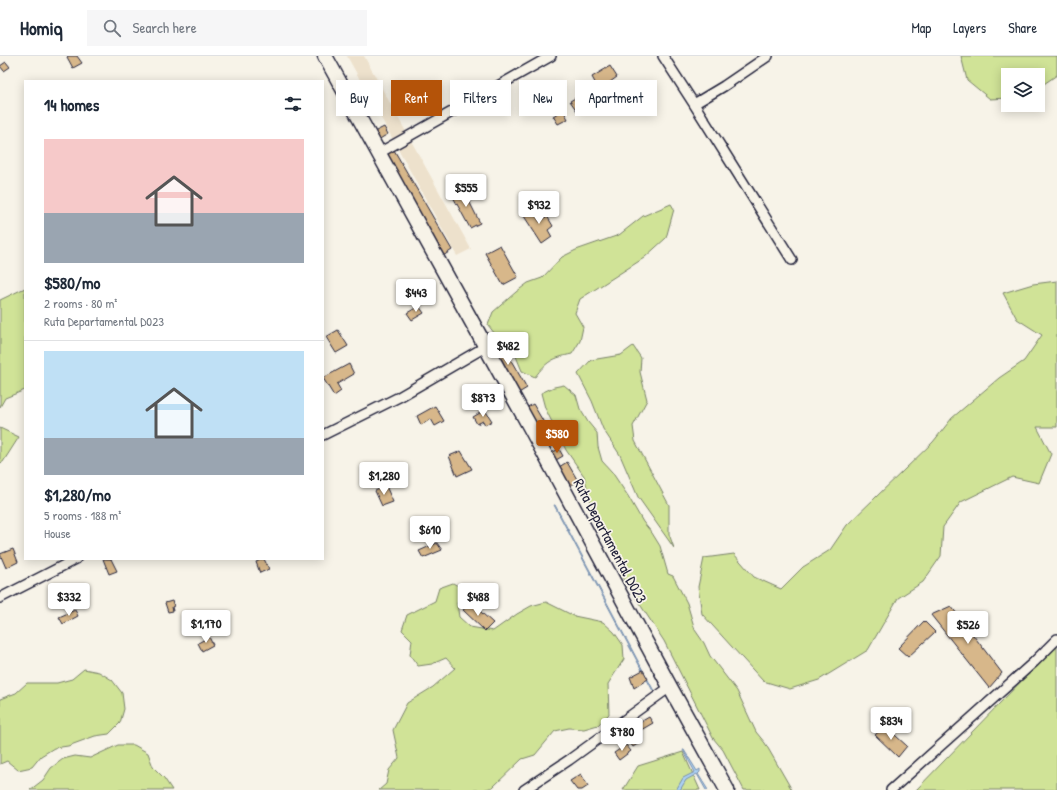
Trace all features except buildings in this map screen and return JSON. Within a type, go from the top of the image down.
[{"type":"main road","name":"Ruta Departamental D023","points":[[325,56],[486,347],[727,790]]},
{"type":"street","points":[[379,153],[551,56]]},
{"type":"street","points":[[663,56],[792,260]]},
{"type":"street","points":[[694,104],[724,86],[768,56]]},
{"type":"street","points":[[324,434],[399,397],[486,347]]},
{"type":"street","points":[[0,598],[74,560]]},
{"type":"street","points":[[891,790],[1034,662],[1057,639]]},
{"type":"street","points":[[524,790],[569,760],[670,687]]},
{"type":"shaded area","points":[[347,56],[364,56],[377,80],[360,80]]},
{"type":"shaded area","points":[[383,90],[391,105],[391,116],[397,116],[471,249],[457,256],[380,116],[383,116]]},
{"type":"green space","points":[[961,56],[1057,56],[1057,75],[1045,83],[1045,68],[1001,68],[1001,98],[990,99],[967,80]]},
{"type":"green space","points":[[671,204],[674,209],[666,238],[644,258],[580,299],[575,313],[583,327],[580,341],[572,354],[551,361],[543,367],[535,377],[522,371],[511,344],[498,338],[488,325],[493,312],[528,283],[542,278],[562,257],[576,250],[619,235],[643,216]]},
{"type":"green space","points":[[1057,281],[1057,427],[1037,427],[1051,454],[1039,483],[1012,477],[961,502],[943,527],[941,556],[923,582],[898,598],[868,650],[819,680],[790,689],[763,681],[702,614],[698,587],[704,558],[734,554],[754,577],[781,589],[803,567],[830,550],[847,525],[933,442],[952,418],[999,378],[1024,361],[1042,335],[1017,319],[1003,293],[1033,284]]},
{"type":"green space","points":[[24,288],[24,390],[5,398],[0,407],[0,300]]},
{"type":"green space","points":[[633,346],[641,358],[640,372],[647,400],[633,426],[635,441],[669,505],[669,534],[674,548],[638,497],[620,455],[603,429],[592,401],[578,374],[591,360],[621,355]]},
{"type":"green space","points":[[564,385],[576,395],[580,409],[597,433],[598,447],[602,461],[612,472],[643,522],[660,546],[668,574],[673,576],[687,603],[695,630],[704,643],[710,656],[737,691],[756,732],[765,743],[792,790],[744,790],[723,750],[713,738],[664,641],[622,577],[608,534],[592,507],[584,476],[566,450],[545,408],[541,393],[554,387]]},
{"type":"green space","points":[[0,428],[19,437],[3,462],[0,463]]},
{"type":"green space","points":[[453,583],[466,591],[457,603],[459,617],[470,627],[493,631],[531,606],[546,602],[574,616],[603,622],[614,632],[623,645],[624,659],[608,684],[609,714],[598,725],[584,729],[569,728],[555,731],[535,755],[522,759],[493,787],[483,790],[379,790],[386,784],[389,770],[399,758],[393,730],[407,703],[433,687],[455,668],[446,658],[432,664],[418,666],[410,655],[412,640],[402,630],[407,615],[435,601],[439,588]]},
{"type":"green space","points":[[1057,644],[1057,790],[916,790]]},
{"type":"green space","points":[[84,669],[99,672],[112,680],[122,693],[124,709],[120,723],[109,734],[95,736],[68,746],[54,748],[41,756],[32,767],[18,770],[7,761],[0,764],[0,699],[16,693],[27,683],[57,683],[72,679]]},
{"type":"green space","points":[[118,745],[134,745],[148,753],[153,767],[164,778],[172,790],[30,790],[43,780],[51,768],[63,759],[75,756],[90,758]]},
{"type":"green space","points":[[683,752],[700,790],[623,790],[638,766]]},
{"type":"water","points":[[555,505],[654,691],[653,691]]},
{"type":"water","points":[[683,750],[697,771],[700,769],[698,774],[708,790],[706,790],[697,774],[686,780],[680,790],[676,790],[683,778],[695,772]]}]
